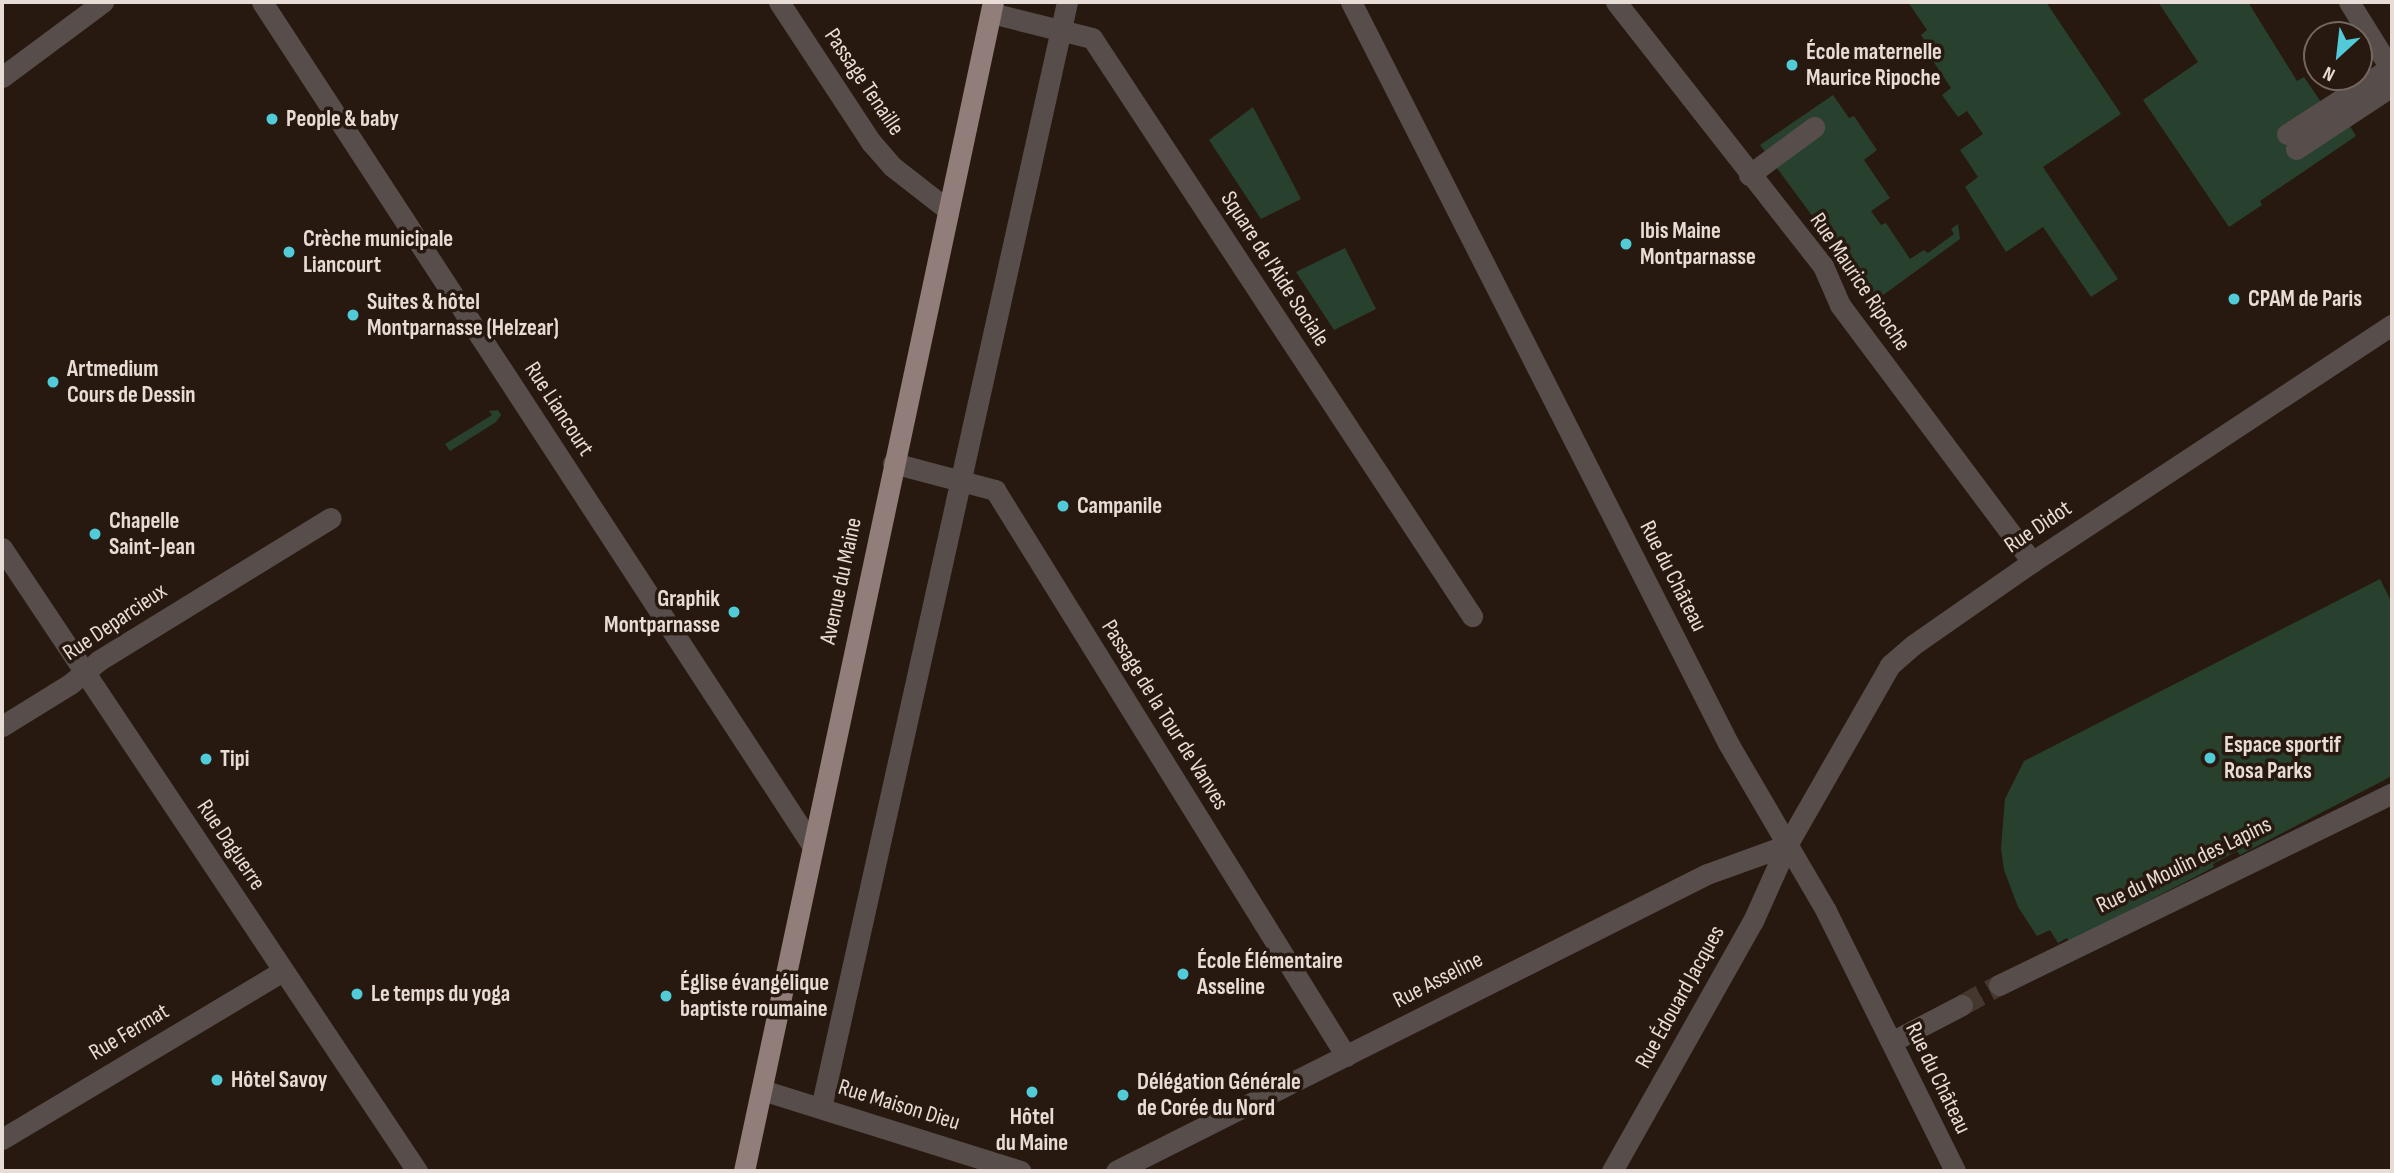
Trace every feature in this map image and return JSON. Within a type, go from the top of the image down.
[{"type":"main road","name":"Avenue du Maine","points":[[744,1171],[992,7]]},
{"type":"street","points":[[2,77],[103,2]]},
{"type":"street","name":"Rue Liancourt","points":[[262,2],[812,845]]},
{"type":"street","name":"Passage Tenaille","points":[[779,2],[871,142],[893,167],[948,210]]},
{"type":"street","points":[[821,1108],[1067,2]]},
{"type":"street","name":"Rue du Château","points":[[1351,2],[1728,743],[1826,911],[1955,1171]]},
{"type":"street","name":"Rue Maurice Ripoche","points":[[1616,2],[1823,266],[1840,305],[2032,562]]},
{"type":"street","points":[[2292,141],[2391,75],[2349,2]]},
{"type":"street","name":"Square de l'Aide Sociale","points":[[992,7],[1092,38],[1472,616]]},
{"type":"street","points":[[1749,174],[1814,127]]},
{"type":"street","name":"Rue Didot","points":[[1787,845],[1890,665],[1913,645],[2032,562],[2392,325]]},
{"type":"street","name":"Passage de la Tour de Vanves","points":[[893,463],[995,491],[1346,1056]]},
{"type":"street","name":"Rue Deparcieux","points":[[2,726],[330,518]]},
{"type":"street","name":"Rue Daguerre","points":[[2,548],[417,1171]]},
{"type":"street","name":"Rue du Moulin des Lapins","points":[[1999,985],[2392,793]]},
{"type":"street","name":"Rue Asseline","points":[[1116,1171],[1707,874],[1787,845]]},
{"type":"street","name":"Rue Édouard Jacques","points":[[1612,1171],[1753,921],[1787,845]]},
{"type":"street","name":"Rue Fermat","points":[[2,1139],[283,971]]},
{"type":"street","points":[[1891,1042],[1962,1005]]},
{"type":"street","name":"Rue Maison Dieu","points":[[762,1090],[1021,1171]]},
{"type":"green space","points":[[1908,2],[2046,2],[2121,114],[2043,167],[2118,279],[2091,297],[2043,227],[2006,252],[1965,187],[1978,177],[1960,150],[1983,134],[1967,111],[1958,117],[1942,95],[1951,88],[1933,61],[1937,58],[1921,35],[1927,30]]},
{"type":"green space","points":[[2158,2],[2248,2],[2297,81],[2303,78],[2303,91],[2314,91],[2321,102],[2348,123],[2356,136],[2260,201],[2262,205],[2229,227],[2143,100],[2198,62]]},
{"type":"green space","points":[[1833,95],[1849,118],[1854,116],[1877,150],[1864,160],[1890,198],[1871,211],[1881,225],[1886,223],[1910,259],[1924,250],[1928,253],[1954,234],[1951,229],[1958,224],[1960,239],[1875,301],[1760,145]]},
{"type":"green space","points":[[1253,107],[1301,199],[1261,219],[1209,140]]},
{"type":"green space","points":[[1345,248],[1376,309],[1334,330],[1296,272]]},
{"type":"green space","points":[[498,410],[501,415],[496,422],[450,451],[445,444],[492,415],[489,411]]},
{"type":"green space","name":"Espace sportif Rosa Parks","points":[[2380,579],[2392,603],[2392,776],[2240,855],[2237,851],[2213,864],[2214,867],[2069,942],[2067,938],[2058,943],[2050,930],[2037,936],[2018,907],[2004,870],[2001,848],[2005,799],[2024,761]]},
{"type":"tunnel","points":[[1962,1005],[1999,985]]},
{"type":"place","name":"École maternelle Maurice Ripoche","points":[[1792,65]]},
{"type":"place","name":"People & baby","points":[[272,119]]},
{"type":"place","name":"Ibis Maine Montparnasse","points":[[1626,244]]},
{"type":"place","name":"Crèche municipale Liancourt","points":[[289,252]]},
{"type":"place","name":"CPAM de Paris","points":[[2234,299]]},
{"type":"place","name":"Suites & hôtel Montparnasse (Helzear)","points":[[353,315]]},
{"type":"place","name":"Artmedium Cours de Dessin","points":[[53,382]]},
{"type":"place","name":"Campanile","points":[[1063,506]]},
{"type":"place","name":"Chapelle Saint-Jean","points":[[95,534]]},
{"type":"place","name":"Graphik Montparnasse","points":[[734,612]]},
{"type":"place","name":"Espace sportif Rosa Parks","points":[[2210,758]]},
{"type":"place","name":"Tipi","points":[[206,759]]},
{"type":"place","name":"École Élémentaire Asseline","points":[[1183,974]]},
{"type":"place","name":"Le temps du yoga","points":[[357,994]]},
{"type":"place","name":"Église évangélique baptiste roumaine","points":[[666,996]]},
{"type":"place","name":"Hôtel Savoy","points":[[217,1080]]},
{"type":"place","name":"Hôtel du Maine","points":[[1032,1092]]},
{"type":"place","name":"Délégation Générale de Corée du Nord","points":[[1123,1095]]}]
